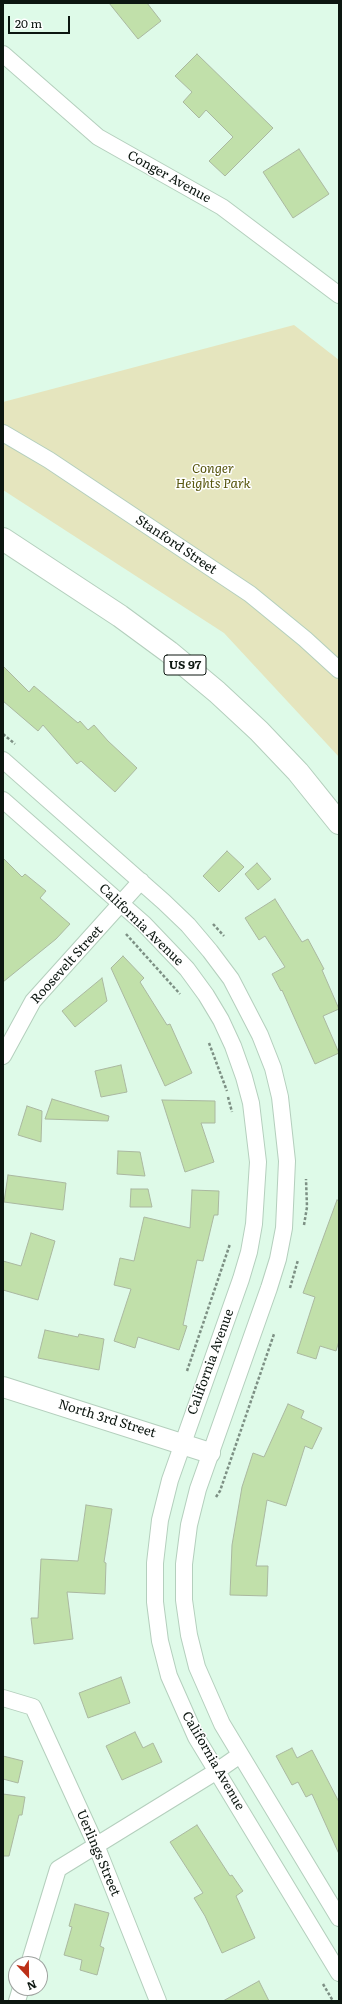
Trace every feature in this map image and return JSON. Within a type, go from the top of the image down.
[{"type":"highway","name":"US 97","points":[[3,539],[120,616],[169,652],[217,692],[259,731],[298,772],[339,823]]},
{"type":"street","name":"Conger Avenue","points":[[3,54],[98,137],[222,207],[339,295]]},
{"type":"street","name":"Stanford Street","points":[[3,433],[49,460],[250,594],[305,639],[339,670]]},
{"type":"street","name":"California Avenue","points":[[3,760],[188,925],[210,950],[231,979],[257,1028],[273,1068],[280,1097],[287,1161],[284,1228],[278,1259],[269,1288],[198,1488],[189,1525],[184,1564],[184,1600],[189,1635],[197,1667],[222,1724],[339,1918]]},
{"type":"street","name":"California Avenue","points":[[3,800],[122,904],[166,945],[187,969],[213,1008],[233,1046],[244,1077],[251,1103],[258,1162],[257,1196],[249,1252],[182,1443],[160,1520],[154,1563],[155,1602],[160,1641],[169,1676],[196,1737],[339,1973]]},
{"type":"street","name":"Roosevelt Street","points":[[3,1056],[33,1001],[141,882]]},
{"type":"street","name":"North 3rd Street","points":[[3,1387],[210,1452]]},
{"type":"street","name":"Uerlings Street","points":[[3,1698],[33,1707],[96,1845],[158,2001]]},
{"type":"street","points":[[31,1956],[58,1869],[240,1755]]},
{"type":"green space","name":"Conger Heights Park","points":[[294,325],[339,360],[339,757],[224,633],[3,490],[3,402]]},
{"type":"building","points":[[109,3],[147,3],[161,21],[138,39]]},
{"type":"building","points":[[197,54],[273,128],[225,176],[209,161],[233,137],[206,110],[199,118],[183,102],[192,92],[175,76]]},
{"type":"building","points":[[299,149],[329,194],[293,218],[263,172]]},
{"type":"building","points":[[3,666],[29,692],[34,686],[78,723],[80,721],[88,730],[94,725],[108,741],[137,768],[115,792],[81,761],[77,764],[43,725],[38,731],[3,701]]},
{"type":"building","points":[[227,851],[244,867],[219,892],[203,876]]},
{"type":"building","points":[[3,858],[22,877],[25,874],[46,891],[40,898],[70,924],[56,939],[3,982]]},
{"type":"building","points":[[257,863],[271,879],[258,890],[245,874]]},
{"type":"building","points":[[275,899],[302,942],[308,939],[324,969],[322,970],[339,1009],[323,1016],[339,1053],[315,1064],[282,990],[281,991],[272,974],[285,967],[265,936],[259,940],[245,918]]},
{"type":"building","points":[[123,956],[144,978],[140,982],[167,1025],[170,1024],[192,1073],[165,1086],[111,968]]},
{"type":"building","points":[[102,978],[107,1001],[75,1027],[62,1011]]},
{"type":"building","points":[[121,1065],[127,1092],[101,1097],[95,1071]]},
{"type":"building","points":[[52,1099],[109,1116],[108,1121],[45,1119]]},
{"type":"building","points":[[162,1100],[215,1101],[215,1123],[201,1123],[214,1162],[185,1172]]},
{"type":"building","points":[[27,1106],[42,1111],[41,1142],[18,1135]]},
{"type":"building","points":[[118,1151],[140,1152],[145,1176],[117,1174]]},
{"type":"building","points":[[8,1175],[66,1183],[63,1210],[4,1202]]},
{"type":"building","points":[[131,1189],[148,1189],[152,1207],[130,1207]]},
{"type":"building","points":[[192,1190],[219,1191],[218,1215],[214,1215],[203,1261],[197,1260],[183,1325],[187,1326],[179,1350],[138,1337],[135,1348],[114,1341],[131,1289],[114,1285],[120,1258],[134,1261],[144,1217],[190,1228]]},
{"type":"building","points":[[337,1200],[339,1201],[339,1341],[336,1351],[320,1346],[316,1359],[297,1353],[315,1297],[303,1293]]},
{"type":"building","points":[[31,1233],[55,1241],[38,1300],[3,1290],[3,1261],[21,1266]]},
{"type":"building","points":[[45,1330],[78,1337],[79,1334],[104,1339],[99,1370],[38,1358]]},
{"type":"building","points":[[288,1404],[304,1411],[301,1418],[322,1428],[312,1449],[305,1446],[286,1506],[267,1500],[256,1566],[268,1566],[267,1596],[230,1595],[232,1545],[242,1487],[253,1453],[264,1457]]},
{"type":"building","points":[[86,1505],[112,1509],[104,1562],[106,1563],[105,1594],[67,1592],[73,1639],[34,1644],[31,1618],[38,1618],[41,1559],[78,1561]]},
{"type":"building","points":[[121,1677],[130,1703],[88,1718],[79,1693]]},
{"type":"building","points":[[135,1732],[143,1748],[153,1743],[162,1762],[122,1780],[106,1746]]},
{"type":"building","points":[[292,1748],[297,1758],[312,1750],[339,1802],[339,1854],[312,1794],[306,1797],[298,1782],[292,1785],[276,1756]]},
{"type":"building","points":[[3,1756],[23,1761],[18,1783],[3,1779]]},
{"type":"building","points":[[3,1794],[25,1797],[22,1815],[19,1815],[9,1856],[3,1856]]},
{"type":"building","points":[[197,1825],[230,1876],[232,1875],[243,1891],[236,1896],[255,1938],[222,1953],[205,1916],[194,1898],[203,1893],[170,1842]]},
{"type":"building","points":[[75,1904],[109,1913],[100,1946],[104,1948],[97,1975],[80,1970],[82,1960],[64,1955],[72,1927],[69,1926]]},
{"type":"building","points":[[259,1981],[269,2001],[223,2001]]}]
